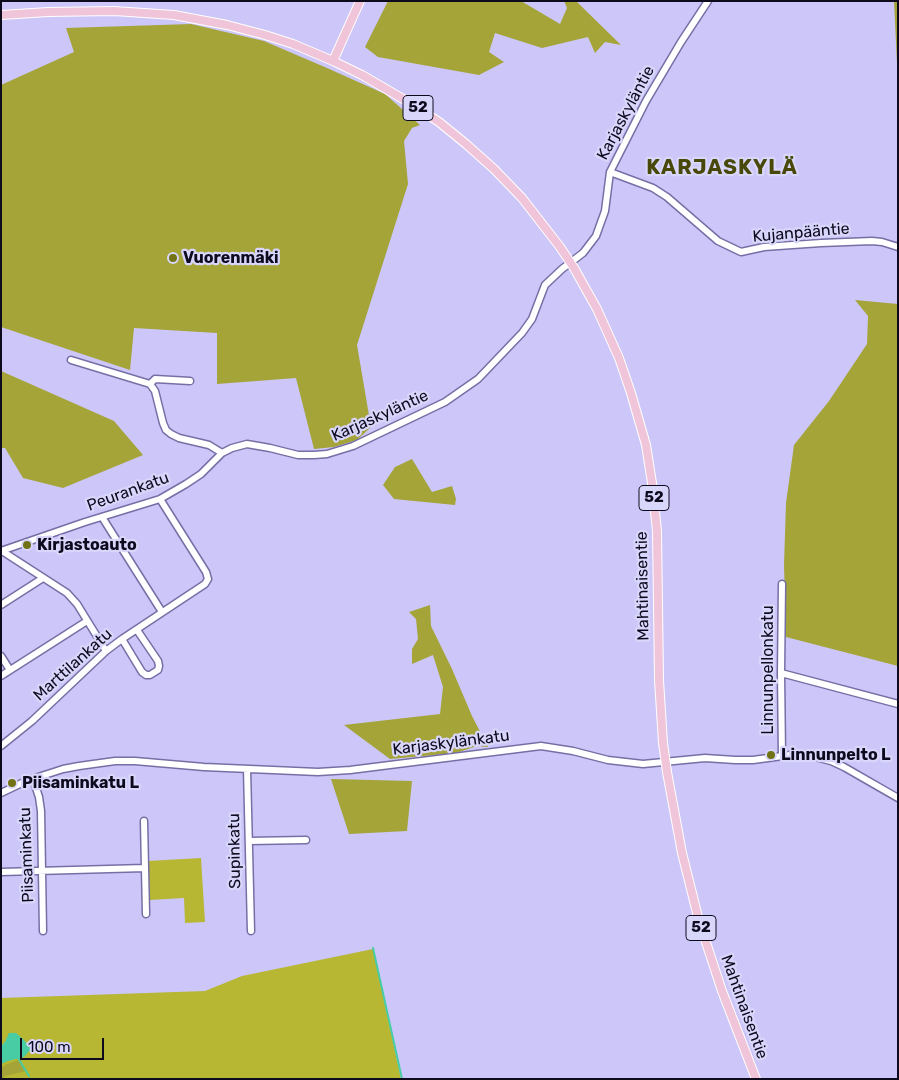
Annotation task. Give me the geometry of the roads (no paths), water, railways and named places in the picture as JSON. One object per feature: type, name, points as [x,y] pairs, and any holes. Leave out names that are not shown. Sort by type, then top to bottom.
[{"type":"main road","points":[[333,61],[360,1]]},
{"type":"main road","name":"52","points":[[1,15],[106,11],[174,15],[227,25],[265,35],[293,44],[333,61]]},
{"type":"main road","name":"Mahtinaisentie","points":[[333,61],[362,75],[439,122],[494,168],[522,198],[574,268],[597,309],[619,358],[632,393],[646,445],[652,483],[657,531],[659,680],[664,742],[667,772],[682,854],[699,921],[716,973],[756,1079]]},
{"type":"street","name":"Karjaskyläntie","points":[[314,455],[327,454],[353,446],[445,402],[478,379],[522,333],[532,319],[545,285],[562,268],[583,254],[596,236],[605,211],[610,172],[646,101],[708,1]]},
{"type":"street","name":"Kujanpääntie","points":[[610,172],[653,188],[718,241],[741,252],[821,243],[872,241],[898,247]]},
{"type":"street","points":[[71,360],[150,384],[155,391],[166,430],[179,438],[209,445],[222,453]]},
{"type":"street","points":[[150,384],[155,379],[190,381]]},
{"type":"street","name":"Peurankatu","points":[[2,551],[160,498],[201,474],[222,453],[232,448],[247,444],[298,454],[314,455]]},
{"type":"street","name":"Marttilankatu","points":[[1,746],[32,721],[106,651],[205,584],[208,579],[206,572],[160,498]]},
{"type":"street","points":[[102,517],[162,612]]},
{"type":"street","points":[[2,551],[67,593],[77,604],[106,651]]},
{"type":"street","points":[[1,605],[43,578]]},
{"type":"street","name":"Linnunpellonkatu","points":[[782,584],[782,756]]},
{"type":"street","points":[[1,676],[88,621]]},
{"type":"street","points":[[122,639],[142,672],[146,675],[158,670],[158,661],[137,630]]},
{"type":"street","points":[[1,656],[10,670]]},
{"type":"street","points":[[781,673],[898,704]]},
{"type":"street","name":"Karjaskylänkatu","points":[[1,793],[19,784],[57,771],[79,766],[126,761],[204,767],[318,772],[350,770],[541,746],[573,751],[608,760],[643,764],[705,758],[753,760],[803,754],[830,760],[898,798]]},
{"type":"street","name":"Supinkatu","points":[[247,769],[252,931]]},
{"type":"street","name":"Piisaminkatu","points":[[33,779],[42,812],[43,931]]},
{"type":"street","points":[[144,821],[146,914]]},
{"type":"street","points":[[249,841],[306,840]]},
{"type":"street","points":[[1,872],[145,868]]},
{"type":"waterway","points":[[373,948],[402,1079]]},
{"type":"waterway","points":[[18,1058],[29,1076]]},
{"type":"place","name":"Vuorenmäki","points":[[173,258]]},
{"type":"place","name":"Kirjastoauto","points":[[27,545]]},
{"type":"place","name":"Linnunpelto L","points":[[771,755]]},
{"type":"place","name":"Piisaminkatu L","points":[[12,783]]},
{"type":"district","name":"KARJASKYLÄ","points":[[722,168]]}]
